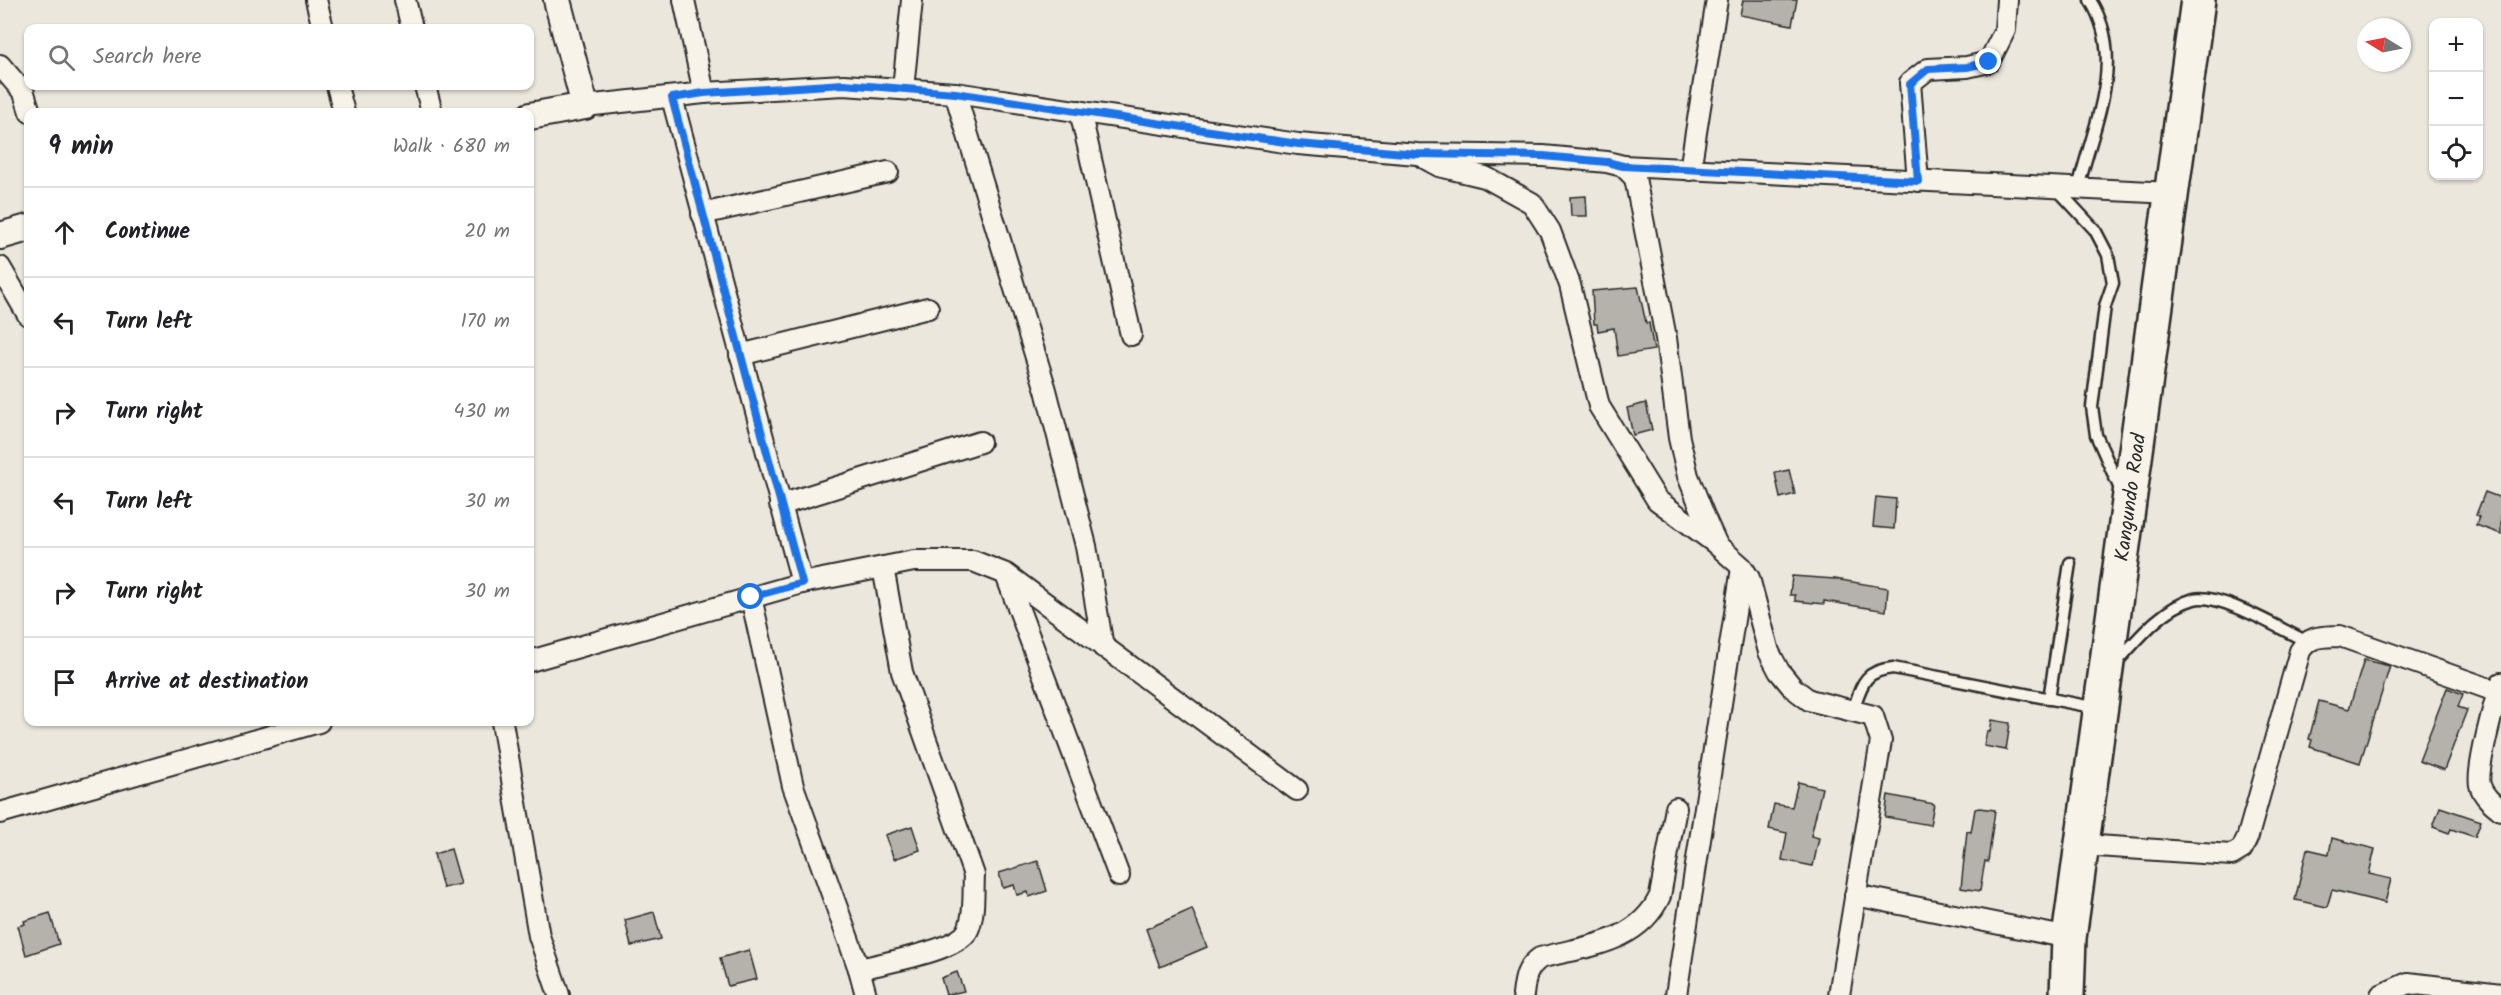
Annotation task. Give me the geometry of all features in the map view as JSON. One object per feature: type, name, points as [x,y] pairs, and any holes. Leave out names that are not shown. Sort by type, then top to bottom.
[{"type":"highway","name":"Kangundo Road","points":[[2067,995],[2068,938],[2198,0]]},
{"type":"street","points":[[316,0],[322,24]]},
{"type":"street","points":[[405,0],[411,24]]},
{"type":"street","points":[[557,0],[585,106]]},
{"type":"street","points":[[684,0],[704,93]]},
{"type":"street","points":[[903,89],[912,0]]},
{"type":"street","points":[[1690,170],[1718,0]]},
{"type":"street","points":[[1918,181],[1910,84],[1928,69],[1967,67],[1989,62],[2005,30],[2007,0]]},
{"type":"street","points":[[0,65],[24,93],[29,108]]},
{"type":"street","points":[[534,115],[585,106],[704,93],[844,84],[955,93],[1298,144],[1417,154],[1543,156],[1607,162],[1623,166],[1690,170],[2171,193]]},
{"type":"street","points":[[338,90],[343,108]]},
{"type":"street","points":[[426,90],[431,108]]},
{"type":"street","points":[[955,93],[1046,390],[1086,546],[1103,647]]},
{"type":"street","points":[[672,98],[802,583]]},
{"type":"street","points":[[1080,111],[1131,335]]},
{"type":"street","points":[[1417,154],[1439,166],[1485,177],[1532,203],[1550,231],[1570,285],[1599,406],[1657,500],[1717,545],[1742,567],[1749,578],[1769,652],[1779,671],[1793,688],[1809,700],[1873,716],[1881,741],[1839,995]]},
{"type":"street","points":[[1623,166],[1635,178],[1666,338],[1679,438],[1688,476],[1717,545]]},
{"type":"street","points":[[702,214],[888,172]]},
{"type":"street","points":[[0,236],[24,229]]},
{"type":"street","points":[[0,267],[24,308]]},
{"type":"street","points":[[740,355],[928,308]]},
{"type":"street","points":[[780,505],[980,442]]},
{"type":"street","points":[[534,660],[802,583],[914,561],[973,561],[1006,574],[1297,790]]},
{"type":"street","points":[[859,969],[949,946],[967,932],[973,908],[974,875],[902,672],[883,567]]},
{"type":"street","points":[[1676,995],[1742,567]]},
{"type":"street","points":[[1006,574],[1119,876]]},
{"type":"street","points":[[751,597],[793,786],[859,969],[866,995]]},
{"type":"street","points":[[2082,845],[2232,855],[2242,849],[2248,836],[2300,651],[2306,641],[2316,637],[2340,636],[2500,689],[2481,766],[2480,784],[2488,799],[2501,810]]},
{"type":"street","points":[[0,813],[305,726]]},
{"type":"street","points":[[503,726],[539,936],[560,995]]},
{"type":"street","points":[[1523,995],[1526,974],[1531,965],[1540,958],[1608,943],[1639,925],[1654,909],[1660,896],[1676,808]]},
{"type":"street","points":[[1855,895],[2068,938]]},
{"type":"street","points":[[1654,909],[1690,904]]},
{"type":"street","points":[[2381,995],[2408,983],[2501,994]]},
{"type":"lane","points":[[2078,189],[2084,157],[2104,100],[2106,58],[2102,19],[2090,0]]},
{"type":"lane","points":[[2056,187],[2095,230],[2108,255],[2113,283],[2105,306],[2092,407],[2096,435],[2128,509]]},
{"type":"lane","points":[[2049,699],[2070,563]]},
{"type":"lane","points":[[2105,674],[2159,620],[2174,608],[2196,598],[2220,602],[2306,641]]},
{"type":"lane","points":[[1853,710],[1863,681],[1876,670],[1893,669],[2100,709]]},
{"type":"building","points":[[1743,0],[1797,0],[1792,25],[1740,15]]},
{"type":"building","points":[[1586,196],[1587,216],[1571,216],[1570,197]]},
{"type":"building","points":[[1638,287],[1646,323],[1649,323],[1654,350],[1618,356],[1614,328],[1598,331],[1597,324],[1594,324],[1592,291]]},
{"type":"building","points":[[1646,403],[1652,430],[1633,435],[1627,408]]},
{"type":"building","points":[[1789,470],[1795,494],[1780,498],[1775,473]]},
{"type":"building","points":[[2485,492],[2501,498],[2501,534],[2476,525],[2479,517],[2476,515]]},
{"type":"building","points":[[1876,497],[1896,499],[1894,529],[1873,527]]},
{"type":"building","points":[[1792,576],[1835,579],[1888,588],[1886,611],[1824,601],[1824,604],[1795,601],[1795,595],[1790,595]]},
{"type":"building","points":[[2364,660],[2390,666],[2360,763],[2310,747],[2312,740],[2309,739],[2319,701],[2349,709]]},
{"type":"building","points":[[2447,688],[2463,694],[2458,707],[2467,710],[2444,770],[2419,761]]},
{"type":"building","points":[[1992,720],[2010,723],[2006,750],[1984,746]]},
{"type":"building","points":[[1798,782],[1822,788],[1811,836],[1819,838],[1813,866],[1782,860],[1787,833],[1769,829],[1774,804],[1792,807]]},
{"type":"building","points":[[1888,795],[1934,804],[1930,825],[1885,817]]},
{"type":"building","points":[[2440,807],[2481,821],[2475,837],[2451,829],[2449,833],[2433,827]]},
{"type":"building","points":[[1975,809],[1995,810],[1988,862],[1985,861],[1980,891],[1961,888],[1967,831],[1971,832]]},
{"type":"building","points":[[912,826],[920,850],[894,859],[885,835]]},
{"type":"building","points":[[2332,838],[2375,849],[2369,874],[2391,879],[2385,903],[2332,890],[2327,907],[2295,900],[2307,849],[2329,854]]},
{"type":"building","points":[[451,849],[461,884],[443,888],[434,854]]},
{"type":"building","points":[[1038,861],[1047,891],[1029,897],[1028,892],[1017,895],[1014,885],[1003,888],[999,873]]},
{"type":"building","points":[[1192,909],[1207,947],[1160,967],[1146,929]]},
{"type":"building","points":[[654,912],[661,939],[631,946],[625,920]]},
{"type":"building","points":[[50,913],[59,944],[26,955],[18,926],[25,924],[24,921]]},
{"type":"building","points":[[749,950],[757,979],[728,986],[720,958]]},
{"type":"building","points":[[957,972],[964,991],[946,995],[941,978]]},
{"type":"route","points":[[751,597],[802,583],[736,344],[672,98],[704,93],[844,84],[955,93],[1203,128],[1298,144],[1417,154],[1543,156],[1607,162],[1623,166],[1918,181],[1910,84],[1928,69],[1967,67],[1989,62]]}]
